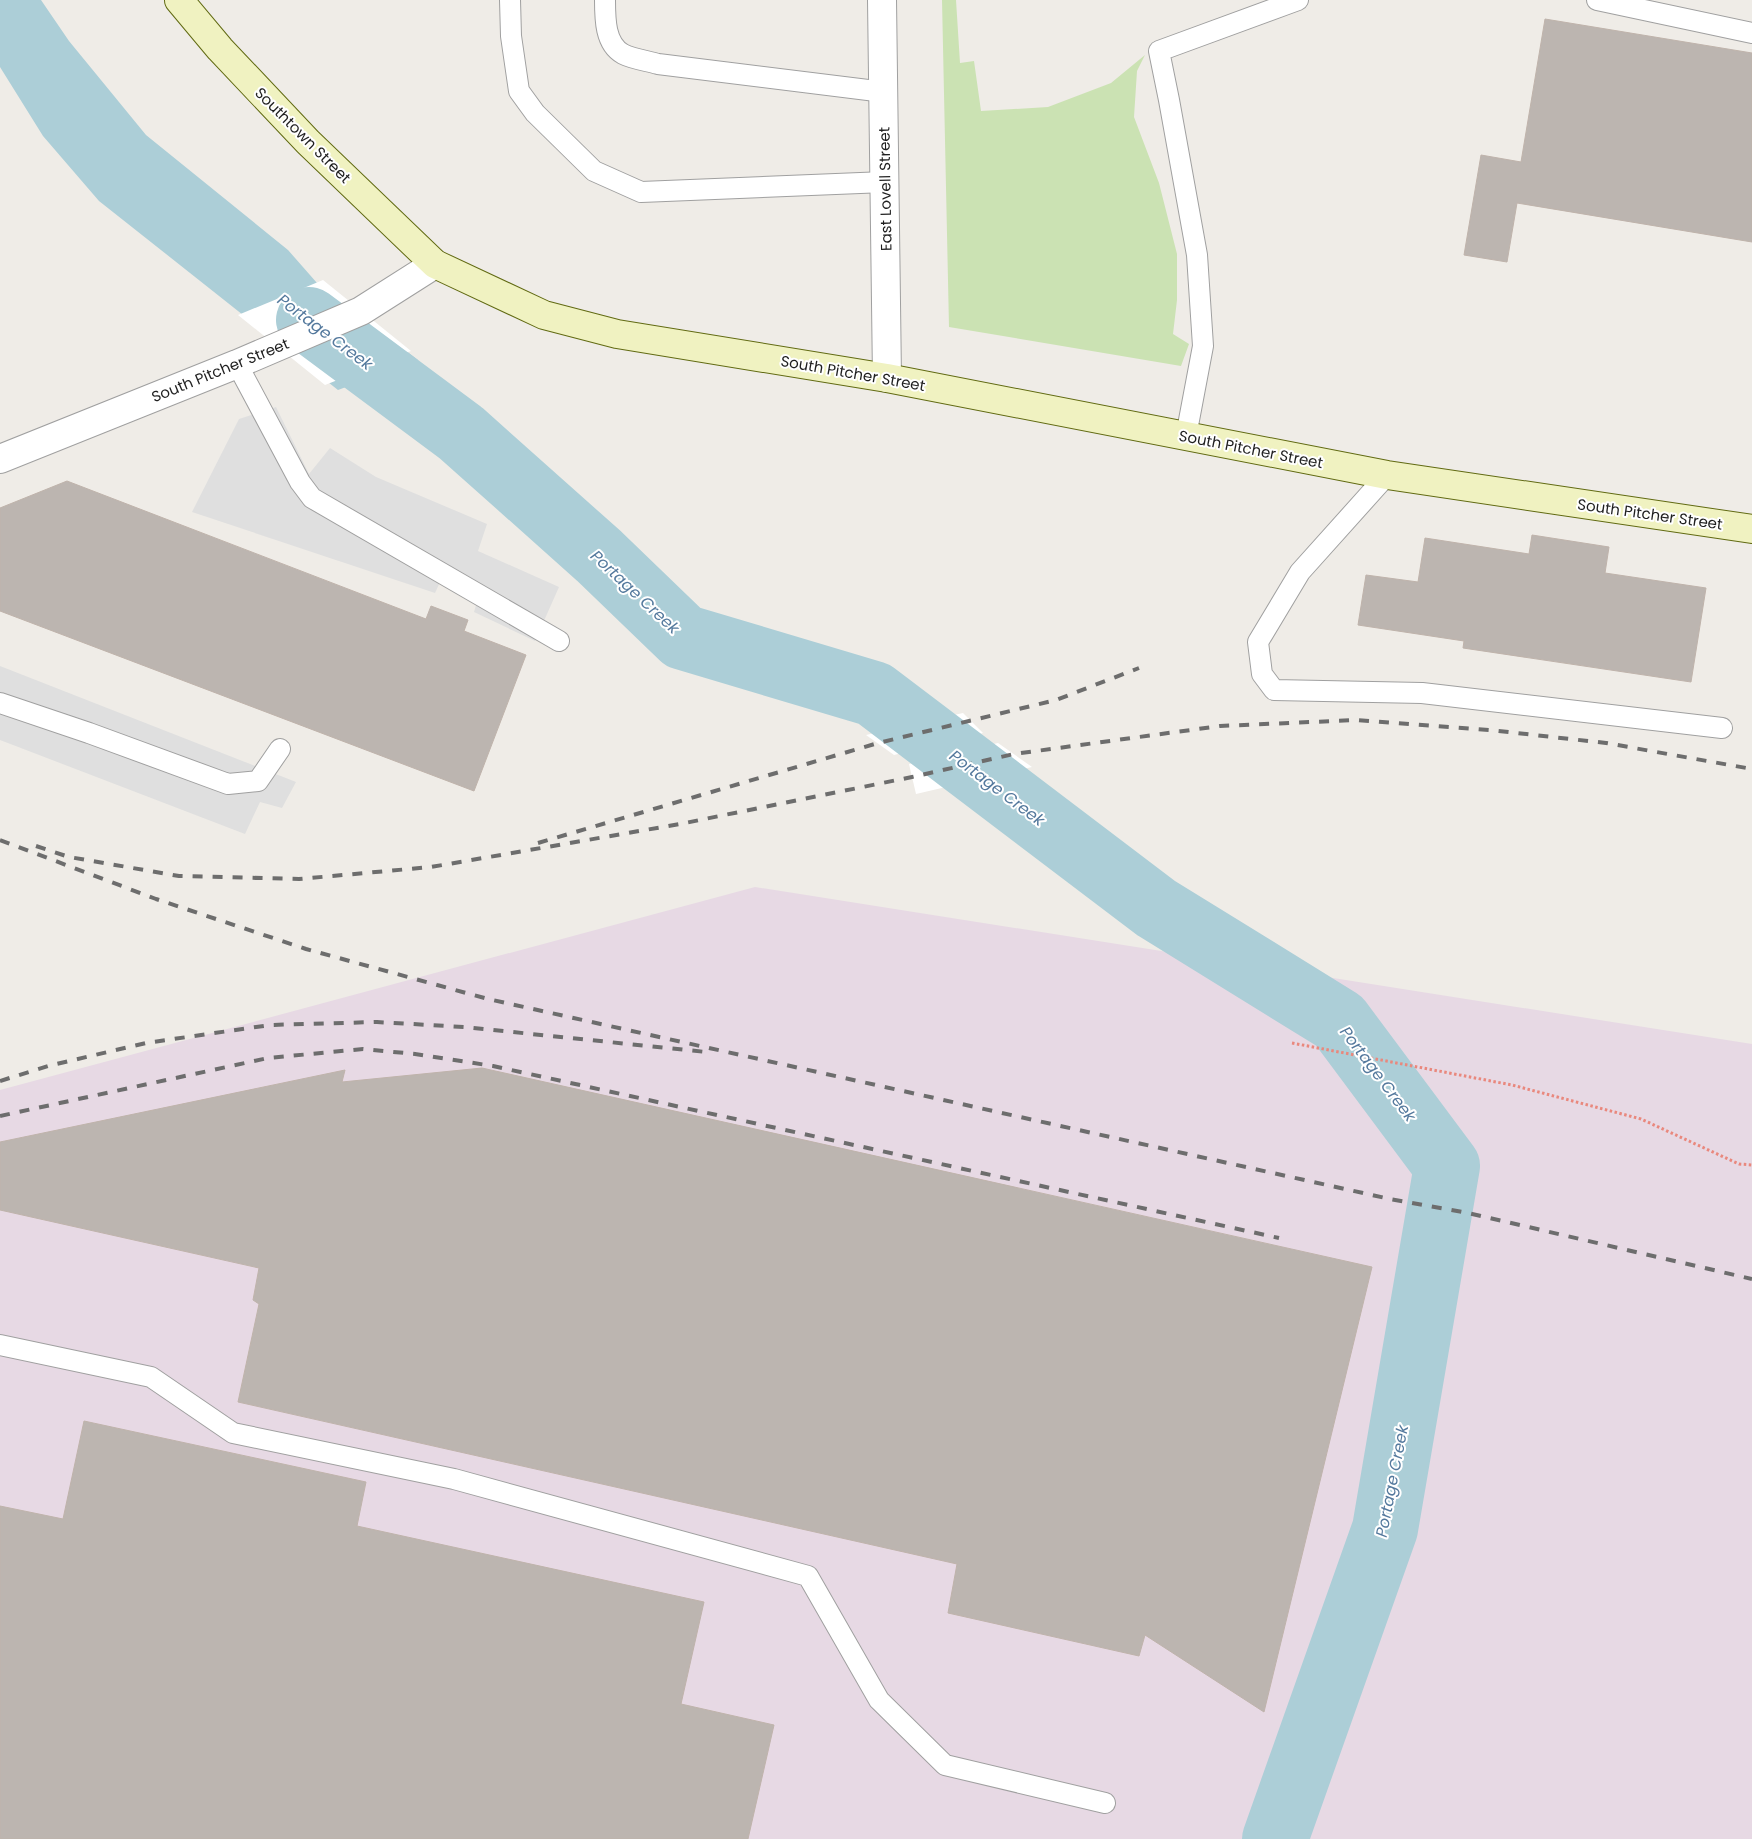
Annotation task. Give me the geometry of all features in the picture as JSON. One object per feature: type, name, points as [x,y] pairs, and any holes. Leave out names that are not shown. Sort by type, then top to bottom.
[{"type":"main road","name":"Southtown Street","points":[[179,0],[220,49],[308,142],[435,264]]},
{"type":"main road","name":"South Pitcher Street","points":[[435,264],[544,315],[617,334],[887,378],[1387,475],[1752,529]]},
{"type":"street","name":"East Lovell Street","points":[[882,0],[887,378]]},
{"type":"street","name":"South Pitcher Street","points":[[0,459],[237,364],[362,311],[435,264]]},
{"type":"lane","points":[[510,0],[511,36],[520,91],[535,113],[594,170],[641,192],[885,182]]},
{"type":"lane","points":[[605,0],[605,13],[610,42],[624,54],[658,64],[884,92]]},
{"type":"lane","points":[[1186,436],[1203,346],[1197,255],[1159,51],[1298,0]]},
{"type":"lane","points":[[1597,0],[1752,33]]},
{"type":"lane","points":[[237,364],[300,482],[312,498],[559,642]]},
{"type":"lane","points":[[1387,475],[1300,572],[1258,642],[1262,674],[1274,690],[1422,693],[1722,728]]},
{"type":"lane","points":[[0,702],[228,784],[258,781],[280,749]]},
{"type":"lane","points":[[0,1345],[151,1377],[233,1433],[454,1479],[808,1576],[879,1700],[944,1765],[1105,1803]]},
{"type":"path","points":[[1292,1043],[1512,1085],[1641,1119],[1740,1164],[1752,1164]]},
{"type":"shaded area","points":[[276,407],[309,474],[330,448],[376,477],[487,524],[478,551],[559,587],[535,641],[474,612],[479,595],[441,580],[435,593],[192,512],[239,419]]},
{"type":"shaded area","points":[[0,666],[296,782],[282,808],[260,802],[245,834],[0,740]]},
{"type":"shaded area","points":[[755,887],[1752,1044],[1752,1839],[0,1839],[0,1090]]},
{"type":"green space","points":[[942,0],[956,0],[960,63],[974,61],[981,111],[1048,107],[1111,83],[1145,55],[1137,71],[1134,117],[1159,183],[1177,254],[1177,300],[1173,334],[1189,344],[1181,366],[949,327]]},
{"type":"water","points":[[0,0],[41,0],[69,41],[146,135],[288,250],[317,283],[418,360],[338,390],[99,201],[43,136],[0,67]]},
{"type":"pier","points":[[323,280],[411,351],[325,385],[238,315]]},
{"type":"pier","points":[[963,713],[983,733],[894,755],[866,735]]},
{"type":"pier","points":[[998,743],[1032,767],[916,794],[909,764]]},
{"type":"pier","points":[[1416,1189],[1470,1200],[1466,1223],[1411,1212]]},
{"type":"building","points":[[1545,19],[1752,53],[1752,242],[1517,203],[1507,262],[1464,255],[1481,155],[1521,162]]},
{"type":"building","points":[[67,481],[426,619],[431,606],[468,620],[464,631],[526,655],[474,791],[0,611],[0,508]]},
{"type":"building","points":[[1532,535],[1609,547],[1605,573],[1706,588],[1691,682],[1463,648],[1464,641],[1358,625],[1366,575],[1418,582],[1425,538],[1529,554]]},
{"type":"building","points":[[482,1068],[1372,1267],[1264,1712],[1145,1635],[1139,1656],[948,1613],[957,1564],[238,1402],[259,1304],[253,1300],[259,1268],[0,1210],[0,1142],[345,1070],[342,1082]]},
{"type":"building","points":[[84,1421],[366,1482],[357,1526],[704,1602],[681,1704],[774,1725],[748,1839],[0,1839],[0,1506],[63,1519]]},
{"type":"waterway","name":"Portage Creek","points":[[309,320],[461,433],[599,556],[683,637],[874,694],[1156,908],[1339,1021],[1447,1166],[1385,1529],[1275,1839]]},
{"type":"railway","points":[[538,843],[878,743],[1056,700],[1139,668]]},
{"type":"railway","points":[[36,846],[69,857],[179,876],[299,879],[431,867],[680,824],[912,777],[1014,754],[1220,726],[1357,720],[1490,730],[1606,743],[1752,769]]},
{"type":"railway","points":[[0,840],[156,899],[306,949],[488,999],[1390,1199],[1468,1213],[1752,1279]]},
{"type":"railway","points":[[0,1081],[48,1066],[146,1043],[270,1025],[377,1022],[464,1027],[706,1052]]},
{"type":"railway","points":[[0,1116],[268,1058],[363,1049],[415,1054],[493,1066],[1279,1238]]}]
